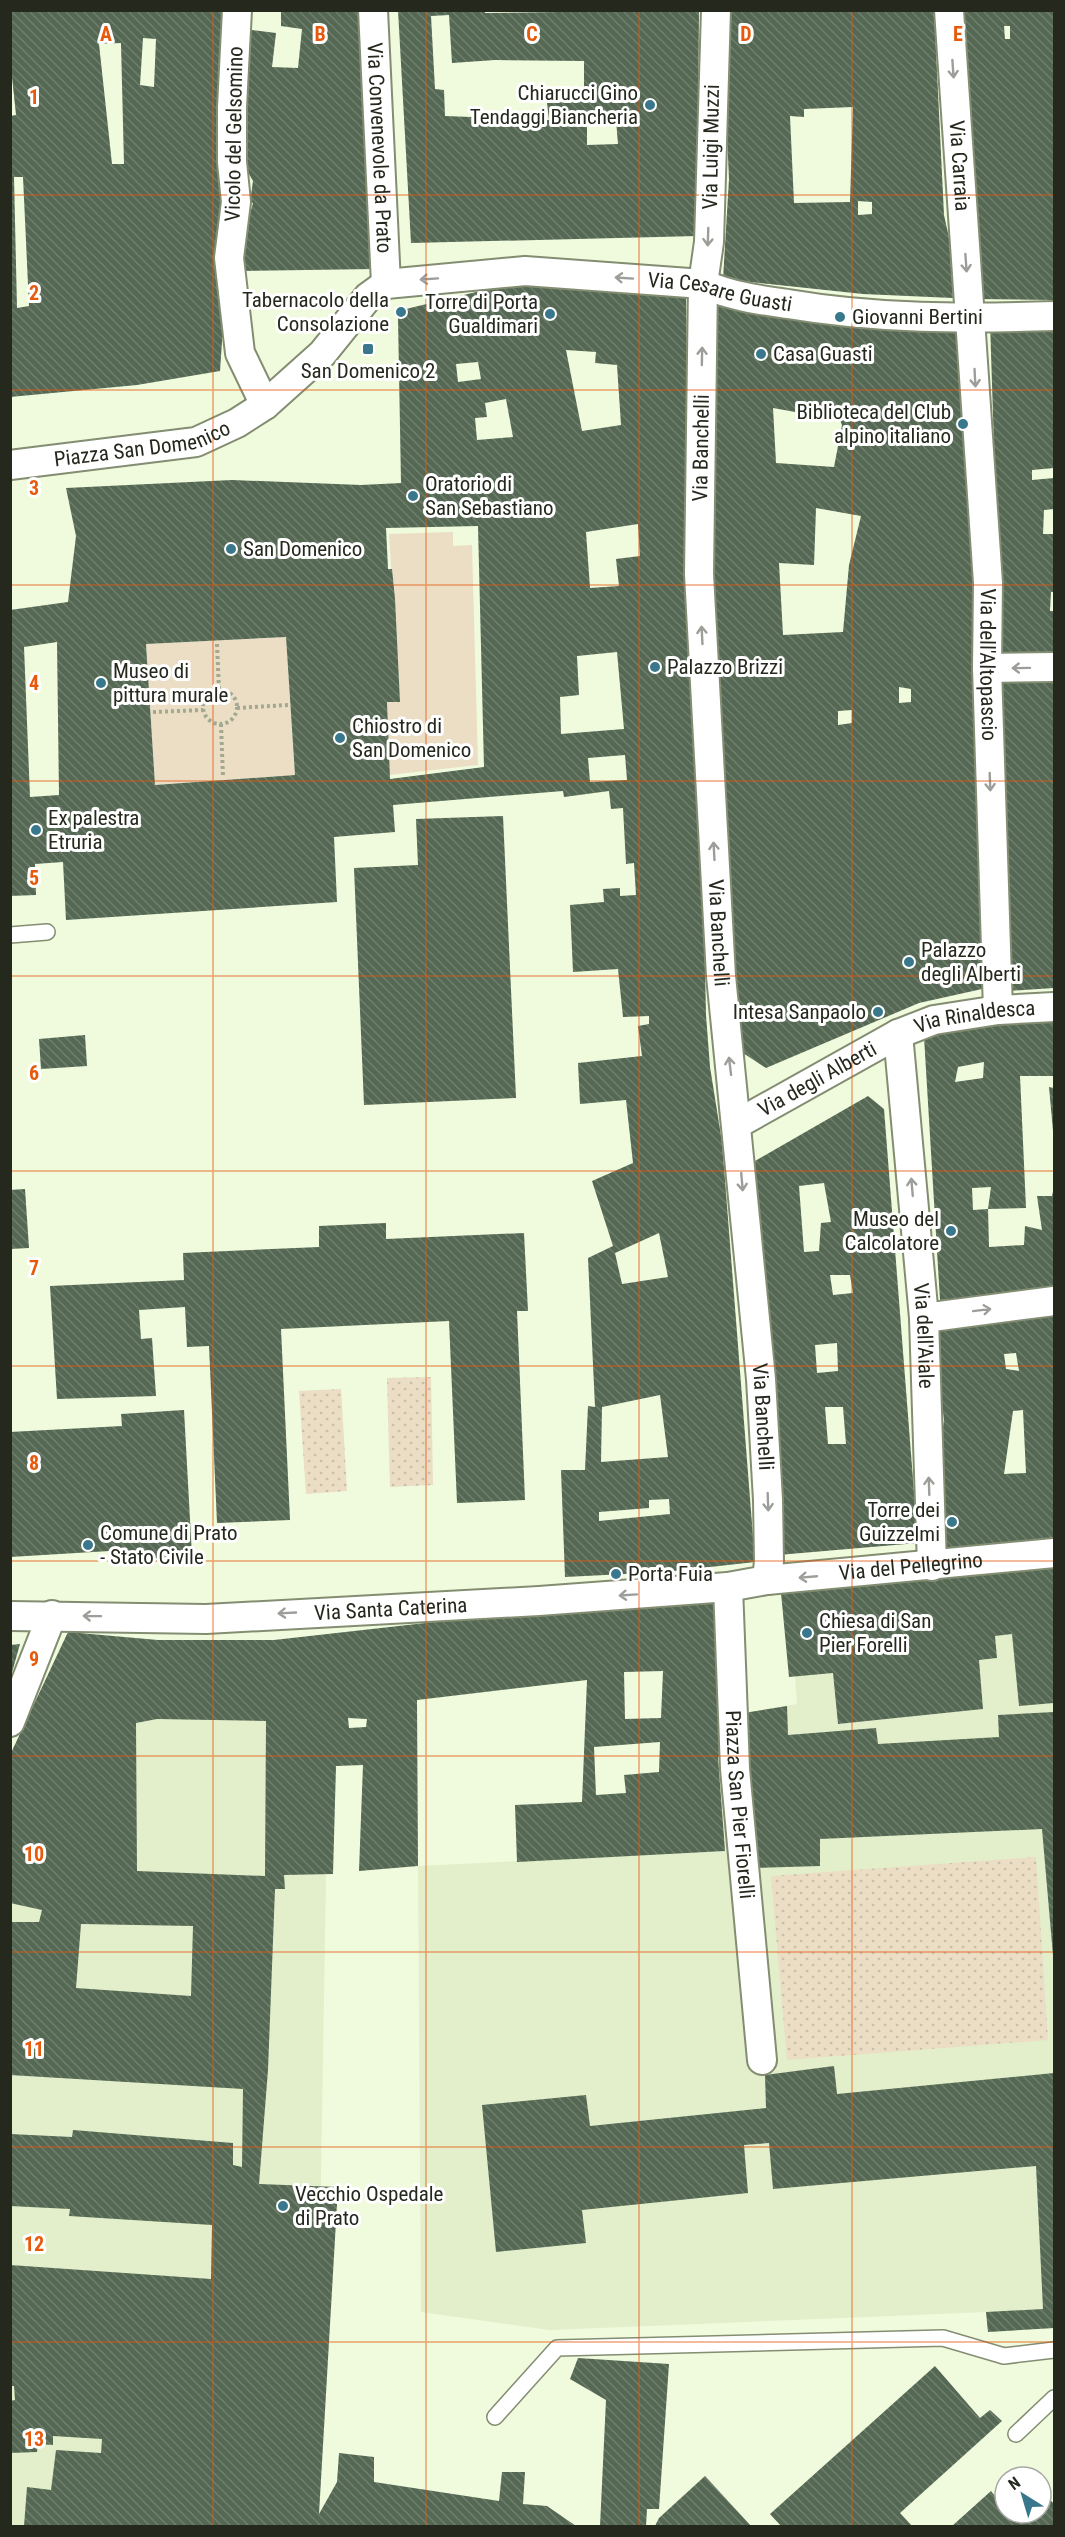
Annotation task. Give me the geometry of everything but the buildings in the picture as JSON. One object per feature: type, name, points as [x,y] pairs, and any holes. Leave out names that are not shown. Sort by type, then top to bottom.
[{"type":"street","name":"Vicolo del Gelsomino","points":[[237,10],[232,107],[232,162],[236,202],[229,258],[240,353],[265,405]]},
{"type":"street","name":"Via Convenevole da Prato","points":[[373,10],[386,284]]},
{"type":"street","name":"Via Luigi Muzzi","points":[[703,284],[709,242],[716,10]]},
{"type":"street","name":"Via Carraia","points":[[949,10],[968,298],[972,320]]},
{"type":"street","name":"Via Cesare Guasti","points":[[386,284],[525,271],[703,284],[728,295],[833,312],[972,320],[1054,316]]},
{"type":"street","name":"Piazza San Domenico","points":[[10,465],[196,442],[237,423],[265,405],[322,354],[368,297],[386,284]]},
{"type":"street","name":"Via Banchelli","points":[[703,284],[699,574],[717,924],[727,1047],[737,1124],[761,1379],[770,1561],[767,1580]]},
{"type":"street","name":"Via dell'Altopascio","points":[[972,320],[988,583],[987,668],[998,1010]]},
{"type":"street","points":[[987,668],[1054,667]]},
{"type":"street","name":"Via Rinaldesca","points":[[898,1034],[934,1020],[998,1010],[1054,1007]]},
{"type":"street","name":"Via degli Alberti","points":[[737,1124],[898,1034]]},
{"type":"street","name":"Via dell'Aiale","points":[[898,1034],[924,1318],[932,1566]]},
{"type":"street","points":[[924,1318],[1054,1301]]},
{"type":"street","name":"Via del Pellegrino","points":[[767,1580],[1054,1553]]},
{"type":"street","points":[[728,1587],[767,1580]]},
{"type":"street","name":"Via Santa Caterina","points":[[10,1617],[51,1615],[206,1619],[539,1601],[728,1587]]},
{"type":"street","name":"Piazza San Pier Fiorelli","points":[[728,1587],[735,1769],[762,2060]]},
{"type":"street","points":[[10,1722],[51,1615]]},
{"type":"lane","points":[[10,935],[47,932]]},
{"type":"lane","points":[[495,2417],[557,2348],[943,2338],[1004,2356],[1054,2350]]},
{"type":"lane","points":[[1016,2434],[1054,2398]]},
{"type":"path","points":[[217,644],[219,690]]},
{"type":"path","points":[[219,690],[230,693],[235,699],[237,708],[230,720],[221,724],[209,721],[203,710],[206,697],[219,690]]},
{"type":"path","points":[[237,708],[288,705]]},
{"type":"path","points":[[153,712],[203,710]]},
{"type":"path","points":[[221,724],[224,777]]},
{"type":"shaded area","points":[[453,532],[453,546],[472,545],[478,765],[389,775],[387,702],[400,702],[389,534]]},
{"type":"shaded area","points":[[286,637],[295,775],[155,785],[146,644]]},
{"type":"shaded area","points":[[431,1377],[433,1485],[390,1487],[387,1378]]},
{"type":"shaded area","points":[[341,1389],[347,1491],[306,1494],[299,1391]]},
{"type":"shaded area","points":[[1012,1634],[1019,1706],[1054,1703],[1054,2328],[988,2332],[986,2312],[550,2330],[421,2312],[418,1866],[724,1851],[718,1757],[744,1713],[797,1704],[795,1676],[833,1673],[838,1724],[983,1709],[979,1660],[997,1658],[995,1636]]},
{"type":"shaded area","points":[[330,1642],[315,2526],[11,2526],[10,1801],[72,1644]]},
{"type":"shaded area","points":[[1036,1857],[1048,2040],[787,2060],[771,1876]]},
{"type":"place","name":"Chiarucci Gino Tendaggi Biancheria","points":[[650,105]]},
{"type":"place","name":"Tabernacolo della Consolazione","points":[[401,312]]},
{"type":"place","name":"Torre di Porta Gualdimari","points":[[550,314]]},
{"type":"place","name":"Giovanni Bertini","points":[[840,317]]},
{"type":"place","name":"San Domenico 2","points":[[368,349]]},
{"type":"place","name":"Casa Guasti","points":[[761,354]]},
{"type":"place","name":"Biblioteca del Club alpino italiano","points":[[963,424]]},
{"type":"place","name":"Oratorio di San Sebastiano","points":[[413,496]]},
{"type":"place","name":"San Domenico","points":[[231,549]]},
{"type":"place","name":"Palazzo Brizzi","points":[[655,667]]},
{"type":"place","name":"Museo di pittura murale","points":[[101,683]]},
{"type":"place","name":"Chiostro di San Domenico","points":[[340,738]]},
{"type":"place","name":"Ex palestra Etruria","points":[[36,830]]},
{"type":"place","name":"Palazzo degli Alberti","points":[[909,962]]},
{"type":"place","name":"Intesa Sanpaolo","points":[[878,1012]]},
{"type":"place","name":"Museo del Calcolatore","points":[[951,1231]]},
{"type":"place","name":"Torre dei Guizzelmi","points":[[952,1522]]},
{"type":"place","name":"Comune di Prato - Stato Civile","points":[[88,1545]]},
{"type":"place","name":"Porta Fuia","points":[[616,1574]]},
{"type":"place","name":"Chiesa di San Pier Forelli","points":[[807,1633]]},
{"type":"place","name":"Vecchio Ospedale di Prato","points":[[283,2206]]}]
